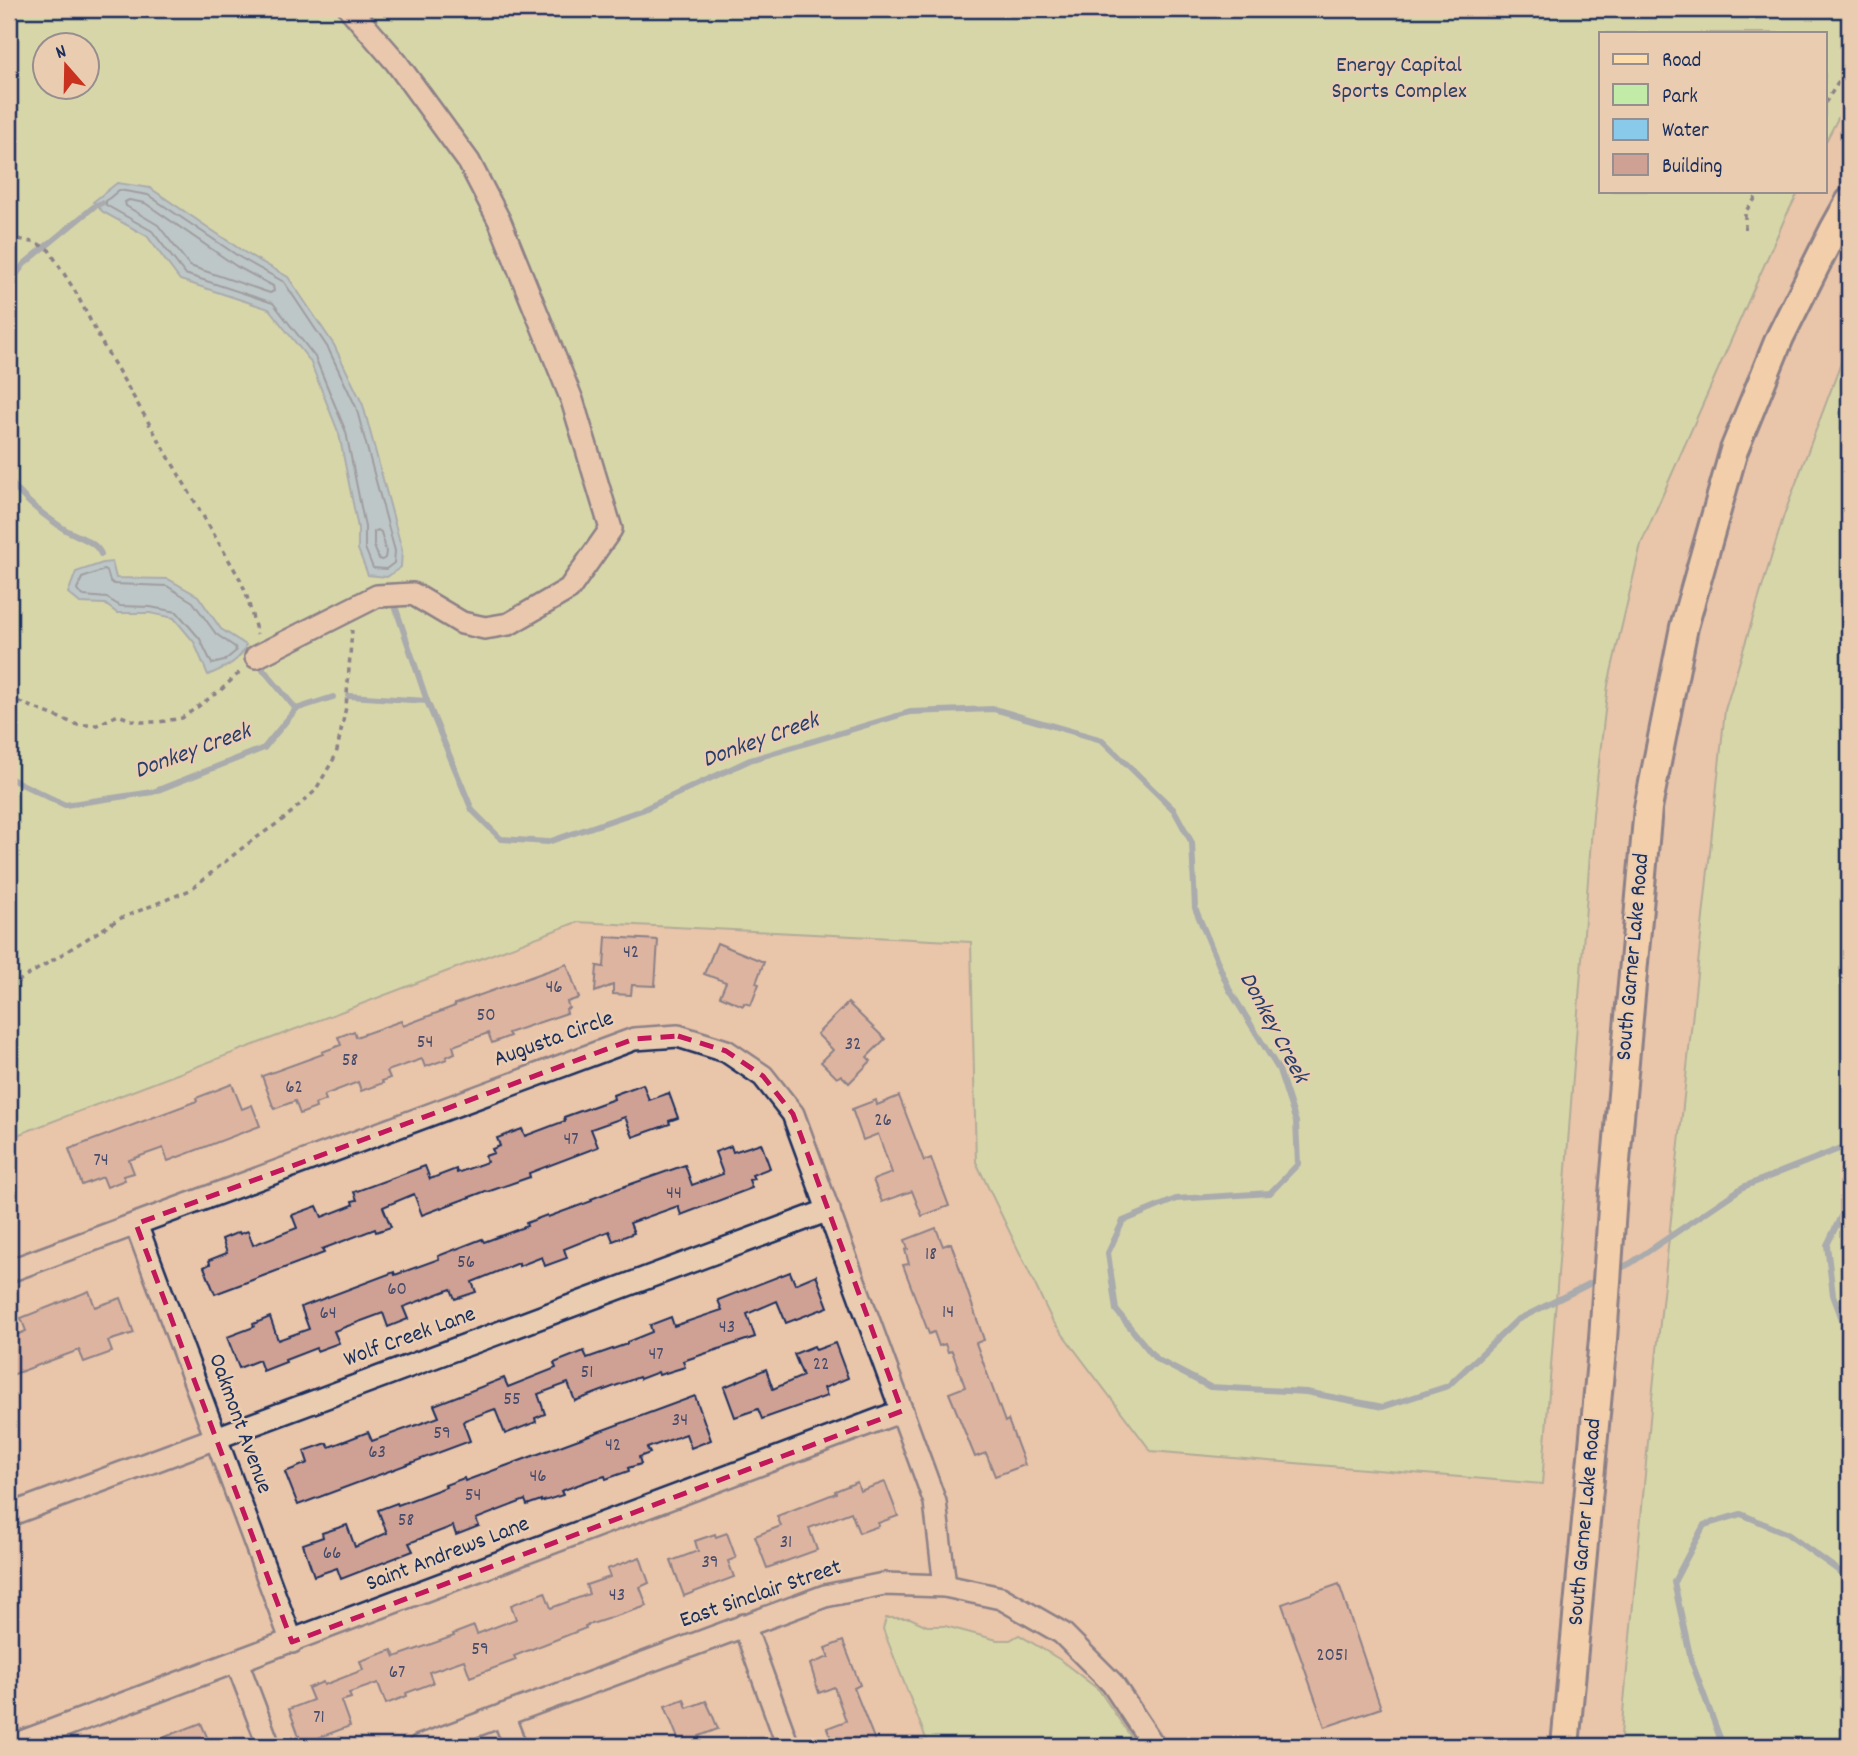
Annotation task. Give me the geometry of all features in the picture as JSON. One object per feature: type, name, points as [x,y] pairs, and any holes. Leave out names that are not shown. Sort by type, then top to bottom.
[{"type":"main road","name":"South Garner Lake Road","points":[[1565,1746],[1648,808],[1684,627],[1734,450],[1780,337],[1849,202]]},
{"type":"street","points":[[256,657],[377,596],[413,594],[461,623],[485,628],[509,624],[569,589],[611,529],[572,400],[500,222],[469,162],[396,62],[350,9]]},
{"type":"street","name":"Augusta Circle","points":[[9,1271],[634,1039],[678,1036],[726,1051],[763,1076],[793,1114],[935,1502],[945,1586]]},
{"type":"street","name":"Wolf Creek Lane","points":[[9,1516],[830,1210]]},
{"type":"street","name":"Oakmont Avenue","points":[[136,1224],[292,1642]]},
{"type":"street","name":"Saint Andrews Lane","points":[[11,1746],[902,1411]]},
{"type":"street","name":"East Sinclair Street","points":[[419,1746],[825,1596],[884,1584],[945,1586],[1001,1598],[1062,1633],[1112,1682],[1154,1746]]},
{"type":"street","points":[[744,1625],[788,1746]]},
{"type":"street","points":[[237,1662],[269,1746]]},
{"type":"street","points":[[503,1715],[515,1746]]},
{"type":"path","points":[[1826,101],[1849,66]]},
{"type":"path","points":[[1745,229],[1745,212],[1760,192]]},
{"type":"path","points":[[9,237],[37,243],[49,250],[75,291],[102,343],[240,579],[258,637],[256,657],[221,690],[182,718],[137,722],[118,715],[97,725],[78,725],[9,698]]},
{"type":"path","points":[[9,987],[119,919],[190,890],[316,791],[336,755],[346,707],[354,608]]},
{"type":"highlighted area","points":[[678,1036],[726,1051],[763,1076],[793,1114],[902,1411],[292,1642],[136,1224],[634,1039]]},
{"type":"green space","name":"Energy Capital Sports Complex","points":[[9,9],[1849,9],[1849,97],[1826,141],[1826,32],[1599,32],[1599,192],[1798,192],[1641,544],[1608,685],[1593,814],[1542,1484],[1151,1451],[1052,1320],[976,1162],[971,942],[577,922],[9,1138]]},
{"type":"green space","points":[[1849,345],[1849,1746],[1620,1746],[1652,1398],[1725,710],[1784,515]]},
{"type":"green space","points":[[886,1618],[910,1618],[927,1626],[945,1626],[997,1640],[1010,1640],[1019,1635],[1059,1659],[1099,1690],[1137,1746],[929,1746],[883,1629]]},
{"type":"water","points":[[117,183],[150,188],[244,252],[288,277],[334,345],[363,405],[402,550],[401,567],[387,577],[368,575],[358,549],[358,528],[339,434],[310,361],[269,309],[180,280],[147,236],[103,212],[93,202]]},
{"type":"water","points":[[112,562],[116,578],[168,579],[198,596],[221,629],[246,645],[240,656],[231,664],[208,675],[194,642],[174,618],[150,613],[117,613],[105,604],[80,603],[68,593],[76,572]]},
{"type":"building","points":[[606,937],[658,940],[655,986],[632,985],[631,995],[613,994],[613,985],[595,992],[597,966],[604,967]]},
{"type":"building","points":[[717,943],[764,962],[751,1005],[744,1003],[743,1006],[720,996],[726,982],[704,974]]},
{"type":"building","points":[[567,964],[579,998],[567,1002],[567,1013],[508,1033],[510,1036],[492,1043],[488,1033],[453,1046],[455,1053],[446,1057],[447,1059],[425,1067],[422,1059],[387,1071],[390,1078],[382,1081],[383,1083],[361,1091],[358,1082],[324,1095],[326,1100],[315,1104],[316,1108],[300,1114],[295,1101],[274,1109],[262,1076],[341,1045],[338,1037],[354,1031],[356,1037],[401,1021],[403,1026],[455,1004]]},
{"type":"building","points":[[848,1003],[885,1039],[867,1057],[871,1061],[849,1083],[841,1075],[837,1078],[821,1062],[833,1050],[817,1034]]},
{"type":"building","points":[[232,1084],[242,1109],[252,1105],[260,1126],[168,1161],[163,1148],[129,1160],[134,1173],[123,1176],[125,1180],[107,1187],[103,1177],[82,1185],[69,1149],[197,1101],[196,1098]]},
{"type":"building","points":[[643,1084],[649,1100],[669,1093],[678,1118],[669,1121],[670,1124],[633,1137],[625,1117],[591,1129],[598,1147],[529,1173],[530,1177],[422,1215],[414,1194],[383,1207],[391,1227],[376,1232],[375,1229],[322,1249],[324,1253],[215,1294],[204,1267],[210,1264],[209,1260],[227,1253],[222,1239],[248,1231],[253,1245],[297,1228],[292,1215],[317,1206],[322,1217],[353,1205],[352,1201],[357,1200],[354,1192],[425,1166],[430,1179],[456,1169],[457,1173],[487,1162],[485,1156],[494,1153],[492,1149],[500,1146],[497,1138],[522,1129],[525,1136],[565,1121],[564,1117],[614,1099],[613,1095]]},
{"type":"building","points":[[899,1096],[924,1161],[931,1158],[949,1206],[922,1216],[912,1191],[882,1202],[873,1180],[892,1173],[878,1134],[863,1140],[852,1109],[876,1100],[877,1105]]},
{"type":"building","points":[[761,1143],[770,1168],[752,1175],[754,1179],[749,1180],[752,1188],[681,1215],[678,1206],[630,1223],[634,1233],[613,1241],[609,1231],[564,1249],[567,1258],[545,1266],[542,1257],[519,1266],[519,1263],[472,1282],[476,1292],[455,1299],[451,1289],[403,1307],[408,1319],[388,1327],[383,1313],[334,1331],[339,1343],[317,1351],[316,1348],[263,1371],[259,1360],[239,1368],[227,1337],[254,1327],[253,1324],[270,1317],[278,1340],[309,1329],[301,1307],[394,1272],[395,1275],[439,1259],[438,1256],[482,1239],[484,1242],[527,1226],[526,1223],[685,1165],[692,1185],[723,1174],[715,1152],[731,1146],[733,1152]]},
{"type":"building","points":[[936,1228],[943,1246],[951,1243],[984,1340],[976,1343],[1005,1422],[1008,1420],[1025,1465],[995,1476],[986,1453],[975,1457],[949,1393],[965,1387],[952,1351],[948,1352],[945,1344],[939,1346],[934,1332],[929,1334],[903,1265],[909,1264],[905,1240]]},
{"type":"building","points":[[790,1272],[795,1284],[816,1275],[828,1307],[786,1323],[777,1301],[747,1314],[755,1337],[683,1361],[685,1367],[659,1375],[658,1372],[640,1379],[639,1377],[575,1401],[568,1383],[538,1394],[545,1414],[535,1418],[536,1422],[505,1434],[495,1409],[463,1422],[470,1441],[298,1505],[285,1472],[308,1463],[304,1451],[327,1443],[329,1447],[368,1432],[372,1441],[439,1417],[434,1405],[504,1378],[508,1387],[556,1368],[554,1363],[584,1351],[587,1358],[627,1344],[652,1332],[650,1325],[671,1317],[674,1326],[722,1310],[718,1300]]},
{"type":"building","points":[[89,1291],[95,1307],[121,1298],[134,1333],[108,1341],[112,1352],[84,1362],[79,1350],[9,1376],[9,1338],[26,1331],[21,1318]]},
{"type":"building","points":[[835,1343],[848,1378],[824,1388],[827,1396],[762,1419],[758,1409],[735,1417],[724,1387],[766,1369],[773,1389],[803,1376],[794,1354],[814,1346],[816,1350]]},
{"type":"building","points":[[695,1396],[711,1440],[691,1448],[686,1434],[647,1448],[650,1453],[639,1457],[641,1464],[628,1468],[629,1471],[606,1479],[605,1476],[591,1480],[561,1491],[563,1495],[541,1502],[527,1505],[525,1500],[476,1519],[479,1526],[456,1535],[453,1526],[409,1543],[413,1551],[341,1579],[337,1568],[314,1576],[303,1544],[323,1537],[322,1533],[347,1525],[355,1547],[387,1533],[378,1510],[397,1503],[398,1505],[464,1478],[465,1481]]},
{"type":"building","points":[[857,1482],[860,1491],[885,1482],[898,1516],[859,1533],[851,1512],[809,1528],[817,1550],[767,1568],[755,1536],[781,1526],[777,1516]]},
{"type":"building","points":[[727,1533],[736,1558],[728,1561],[734,1577],[684,1596],[671,1561],[698,1551],[695,1541]]},
{"type":"building","points":[[640,1557],[649,1583],[640,1587],[647,1606],[585,1626],[586,1628],[514,1656],[516,1660],[470,1677],[464,1660],[429,1672],[433,1683],[386,1704],[378,1683],[349,1693],[351,1698],[341,1701],[350,1726],[302,1744],[289,1709],[313,1700],[308,1688],[323,1682],[324,1685],[363,1670],[360,1661],[392,1650],[395,1657],[474,1626],[477,1634],[516,1619],[511,1605],[545,1592],[551,1608],[589,1594],[586,1585],[610,1577],[607,1569]]},
{"type":"building","points":[[1339,1584],[1381,1708],[1325,1727],[1282,1604]]},
{"type":"building","points":[[843,1641],[860,1685],[854,1688],[877,1746],[834,1746],[827,1728],[846,1721],[834,1687],[819,1693],[810,1664],[829,1657],[825,1648]]},
{"type":"building","points":[[684,1699],[687,1708],[706,1701],[712,1714],[718,1729],[699,1736],[703,1746],[681,1746],[665,1706]]},
{"type":"building","points":[[201,1723],[211,1746],[144,1746],[144,1745]]},
{"type":"waterway","name":"Donkey Creek","points":[[9,284],[24,264],[96,205],[102,203]]},
{"type":"waterway","name":"Donkey Creek","points":[[9,479],[39,511],[89,542],[101,554]]},
{"type":"waterway","name":"Donkey Creek","points":[[395,606],[427,701]]},
{"type":"waterway","name":"Donkey Creek","points":[[9,778],[65,805],[153,792],[264,748],[296,709],[262,668]]},
{"type":"waterway","name":"Donkey Creek","points":[[349,696],[427,701],[472,810],[501,839],[548,842],[642,810],[750,760],[910,712],[994,709],[1102,740],[1174,810],[1192,843],[1195,908],[1229,989],[1279,1070],[1296,1122],[1298,1164],[1270,1193],[1176,1199],[1123,1221],[1108,1253],[1116,1310],[1156,1359],[1210,1387],[1306,1392],[1383,1407],[1448,1386],[1517,1320],[1599,1279]]},
{"type":"waterway","name":"Donkey Creek","points":[[296,709],[333,697]]},
{"type":"waterway","name":"Donkey Creek","points":[[1615,1271],[1743,1187],[1849,1145]]},
{"type":"waterway","points":[[1849,1214],[1841,1216],[1827,1245],[1833,1295],[1849,1338]]},
{"type":"waterway","points":[[1723,1746],[1691,1660],[1674,1582],[1704,1525],[1741,1514],[1786,1533],[1849,1578]]}]
